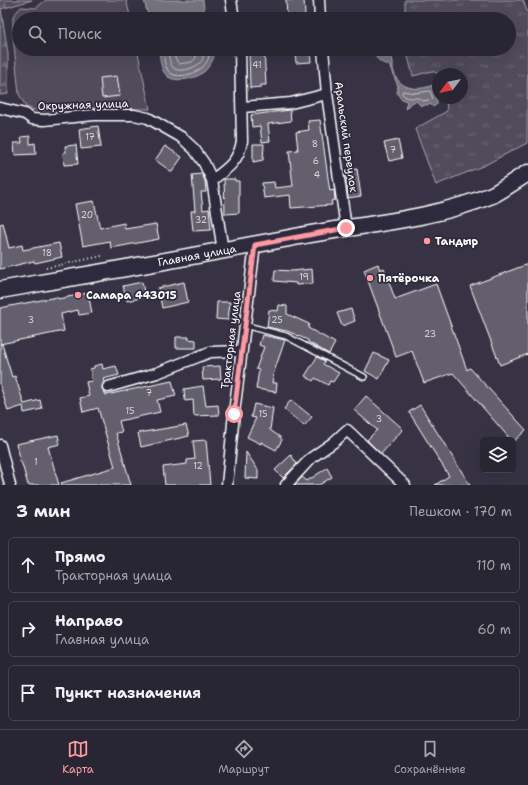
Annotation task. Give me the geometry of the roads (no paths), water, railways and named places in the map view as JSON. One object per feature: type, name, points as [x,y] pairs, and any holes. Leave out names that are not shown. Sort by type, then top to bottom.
[{"type":"main road","name":"Главная улица","points":[[0,290],[104,273],[450,210],[493,194],[528,173]]},
{"type":"street","points":[[231,0],[233,12]]},
{"type":"street","points":[[319,0],[320,12]]},
{"type":"street","points":[[223,251],[212,180],[228,168],[240,152],[242,141],[240,56]]},
{"type":"street","name":"Аральский переулок","points":[[324,56],[327,94],[346,228]]},
{"type":"street","points":[[242,107],[291,103],[327,94]]},
{"type":"street","name":"Окружная улица","points":[[0,108],[25,114],[32,119],[44,120],[94,115],[134,115],[148,118],[181,137],[194,149],[204,163],[212,180]]},
{"type":"street","name":"Тракторная улица","points":[[228,485],[244,325],[255,245]]},
{"type":"street","points":[[108,387],[157,373],[210,352],[242,351]]},
{"type":"street","points":[[286,485],[311,458],[348,430],[405,485]]},
{"type":"street","points":[[0,445],[10,485]]},
{"type":"lane","points":[[244,325],[286,336],[364,377]]},
{"type":"water","points":[[144,0],[203,0],[204,12],[147,12]]},
{"type":"water","points":[[160,56],[214,57],[209,67],[205,71],[189,79],[179,80],[170,78],[163,70]]},
{"type":"water","points":[[375,56],[392,56],[395,75],[398,80],[408,87],[420,88],[432,85],[432,104],[437,104],[433,107],[430,104],[421,106],[416,101],[411,103],[405,109],[407,101],[401,99],[397,93],[398,86],[389,65],[383,63]]},
{"type":"place","name":"Тандыр","points":[[427,241]]},
{"type":"place","name":"Пятёрочка","points":[[370,278]]},
{"type":"place","name":"Самара 443015","points":[[78,295]]}]
